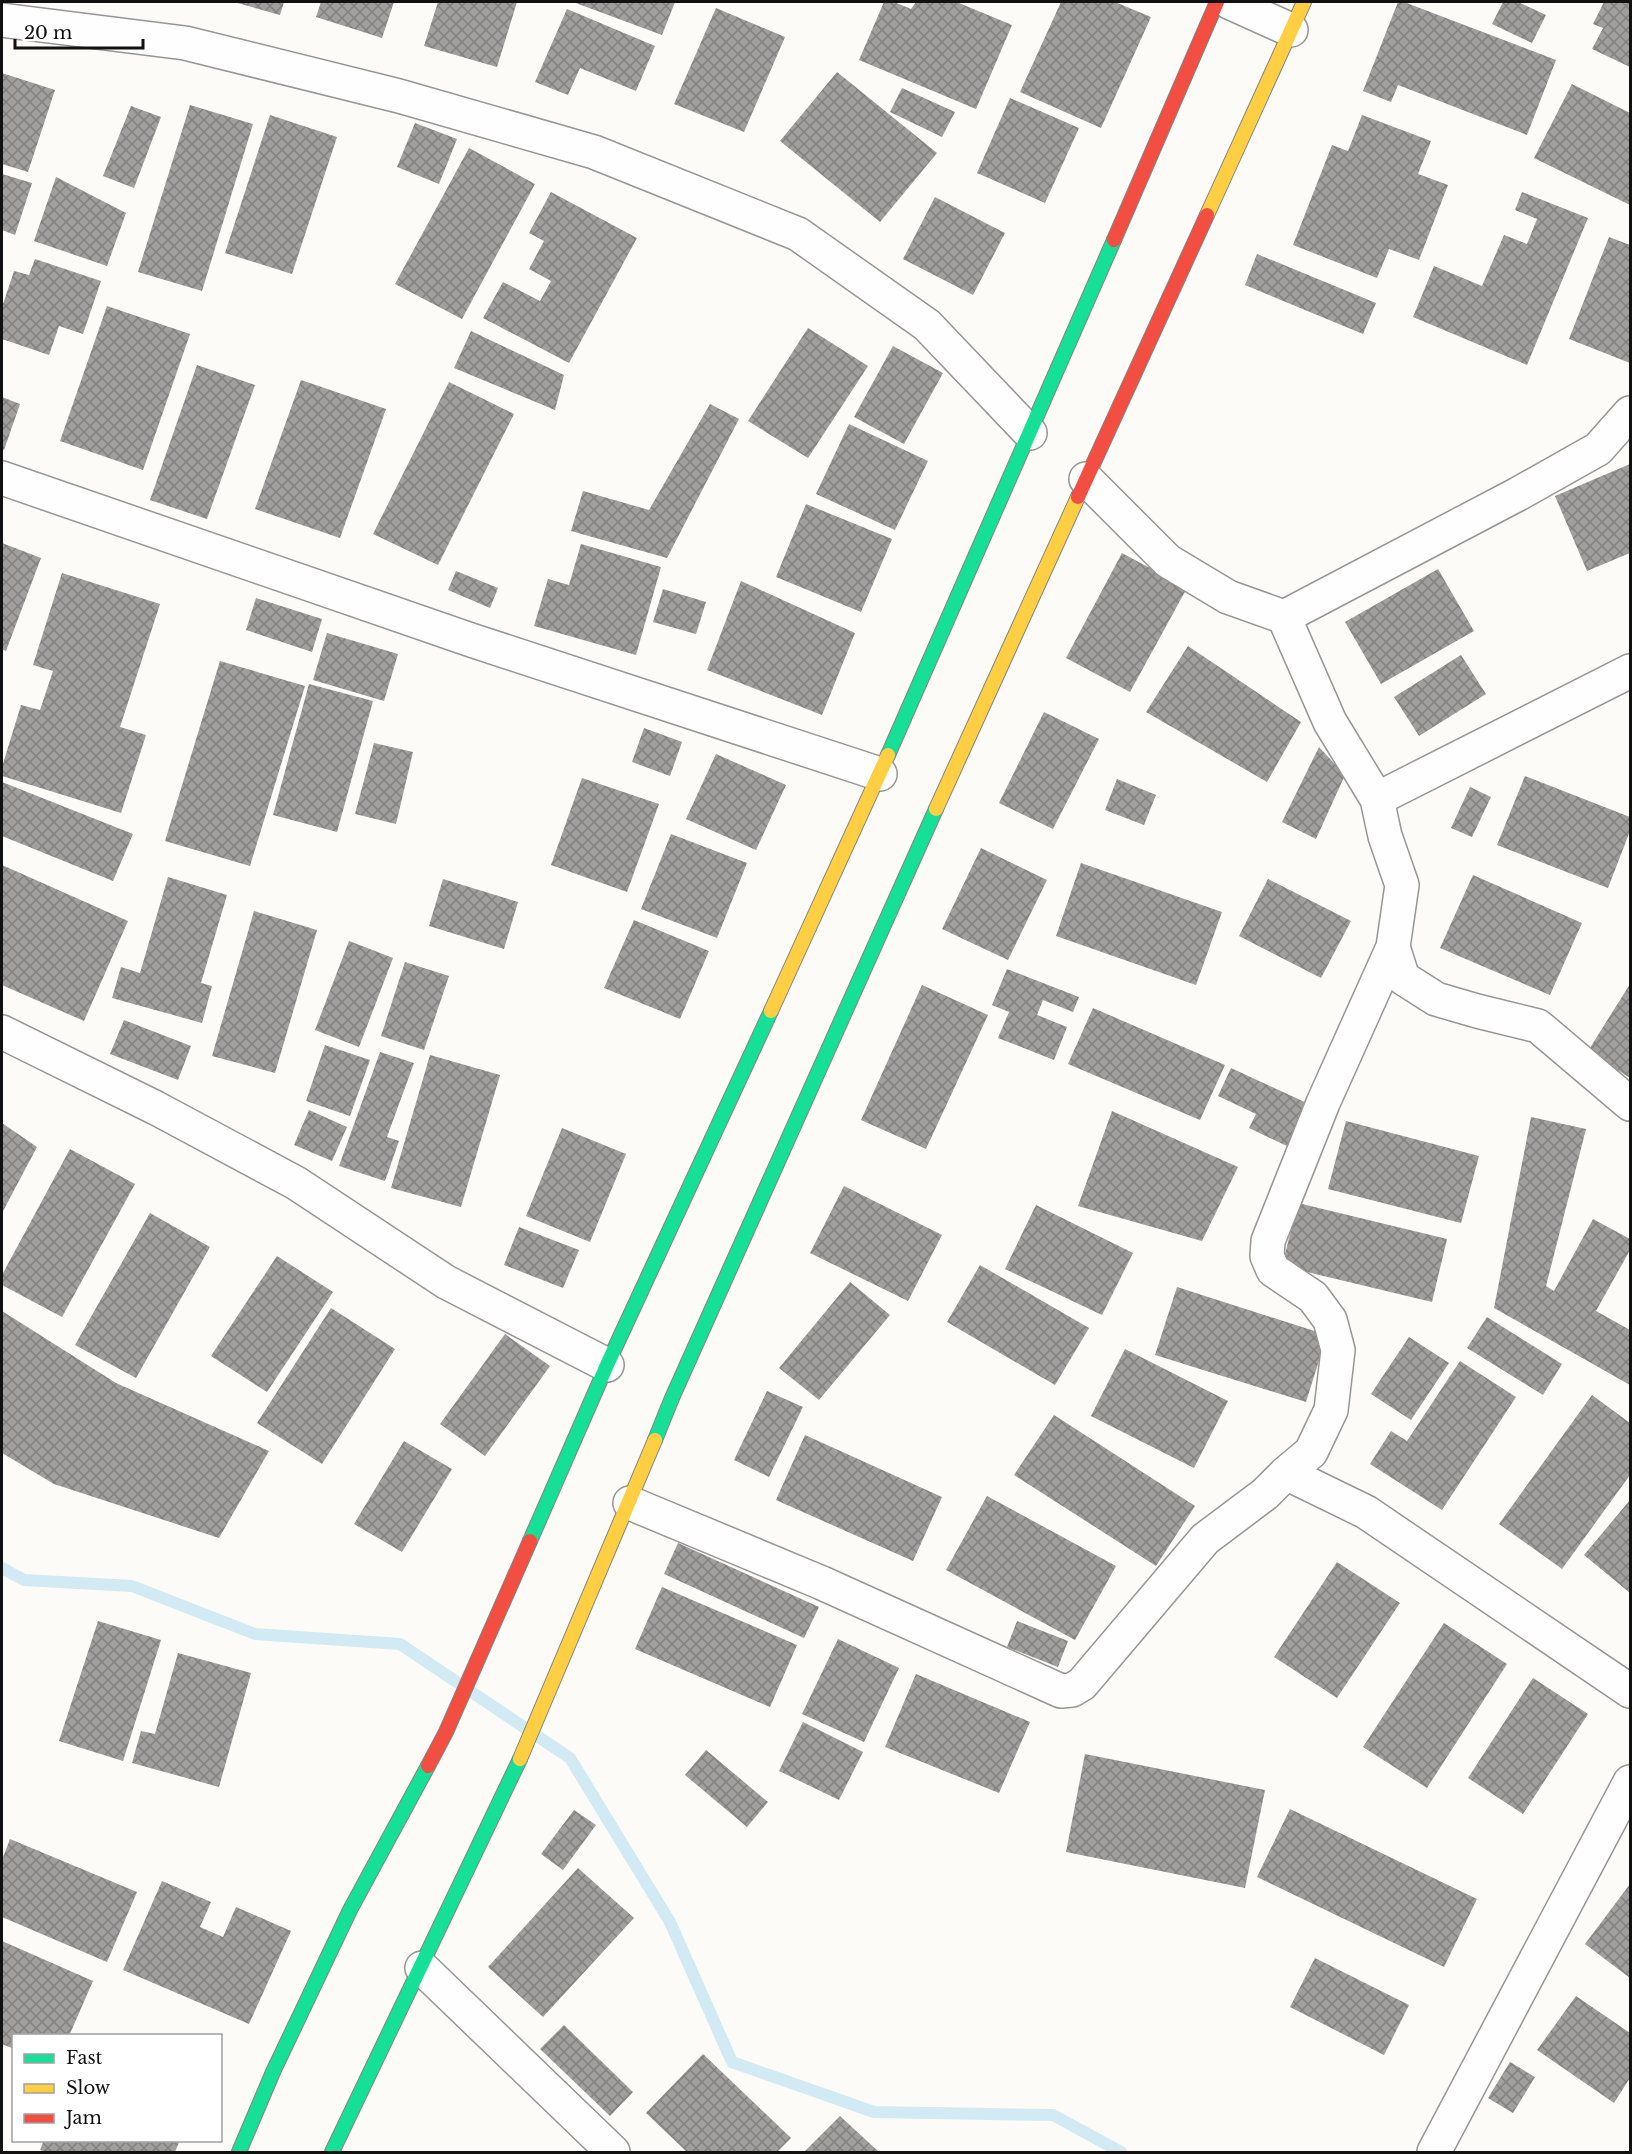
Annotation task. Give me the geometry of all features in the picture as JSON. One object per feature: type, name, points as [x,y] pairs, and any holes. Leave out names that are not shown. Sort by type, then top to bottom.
[{"type":"highway","points":[[239,2152],[273,2072],[350,1910],[446,1732],[607,1365],[880,774],[1217,2]]},
{"type":"highway","points":[[332,2152],[519,1762],[682,1376],[937,807],[1297,16]]},
{"type":"street","points":[[1229,2],[1297,16]]},
{"type":"street","points":[[22,15],[185,43],[399,96],[594,152],[798,234],[927,325],[1030,433]]},
{"type":"street","points":[[1284,617],[1488,510],[1598,449],[1630,413]]},
{"type":"street","points":[[2,478],[471,640],[880,774]]},
{"type":"street","points":[[630,1503],[822,1583],[1062,1691],[1072,1690],[1082,1684],[1205,1539],[1265,1494],[1311,1452],[1331,1410],[1338,1350],[1330,1320],[1313,1297],[1272,1270],[1267,1256],[1268,1241],[1323,1103],[1393,947],[1402,885],[1385,836],[1377,799],[1330,723],[1284,617],[1228,597],[1168,561],[1086,479]]},
{"type":"street","points":[[1377,799],[1630,671]]},
{"type":"street","points":[[1393,947],[1403,978],[1436,999],[1538,1026],[1630,1104]]},
{"type":"street","points":[[2,1032],[156,1108],[296,1183],[446,1282],[607,1365]]},
{"type":"street","points":[[1286,1473],[1366,1512],[1630,1691]]},
{"type":"street","points":[[1436,2148],[1630,1782]]},
{"type":"street","points":[[422,1968],[614,2152]]},
{"type":"building","points":[[234,2],[284,2],[280,15]]},
{"type":"building","points":[[321,2],[394,2],[382,38],[316,17]]},
{"type":"building","points":[[438,2],[517,2],[497,67],[424,46]]},
{"type":"building","points":[[573,2],[675,2],[662,35]]},
{"type":"building","points":[[884,2],[894,2],[911,9],[916,2],[960,2],[1012,25],[976,109],[859,60]]},
{"type":"building","points":[[1061,2],[1115,2],[1151,17],[1101,128],[1020,92]]},
{"type":"building","points":[[1398,2],[1404,2],[1556,60],[1527,135],[1398,85],[1391,102],[1363,91]]},
{"type":"building","points":[[1503,2],[1518,2],[1546,15],[1532,43],[1492,24]]},
{"type":"building","points":[[1604,2],[1630,2],[1630,67],[1592,49],[1603,28],[1593,24]]},
{"type":"building","points":[[716,8],[785,37],[744,132],[674,104]]},
{"type":"building","points":[[567,9],[655,46],[636,91],[580,68],[568,95],[535,82]]},
{"type":"building","points":[[837,72],[937,153],[880,222],[780,141]]},
{"type":"building","points":[[2,73],[55,90],[28,172],[2,164]]},
{"type":"building","points":[[1572,84],[1630,113],[1630,205],[1534,158]]},
{"type":"building","points":[[902,88],[955,112],[942,137],[890,112]]},
{"type":"building","points":[[1010,98],[1079,128],[1045,203],[977,173]]},
{"type":"building","points":[[190,105],[253,124],[202,291],[138,272]]},
{"type":"building","points":[[131,106],[161,117],[134,188],[103,176]]},
{"type":"building","points":[[270,115],[337,137],[292,274],[225,253]]},
{"type":"building","points":[[1362,115],[1431,141],[1418,174],[1448,185],[1419,260],[1389,249],[1377,278],[1293,245],[1332,145],[1348,151]]},
{"type":"building","points":[[415,123],[457,139],[439,184],[397,167]]},
{"type":"building","points":[[469,148],[535,184],[462,319],[395,284]]},
{"type":"building","points":[[2,174],[32,183],[15,235],[2,230]]},
{"type":"building","points":[[56,177],[126,213],[107,266],[34,241]]},
{"type":"building","points":[[551,192],[637,238],[569,363],[483,318],[503,282],[540,301],[551,281],[529,269],[544,241],[529,233]]},
{"type":"building","points":[[1522,192],[1588,218],[1527,365],[1413,317],[1434,266],[1482,286],[1504,235],[1527,244],[1537,219],[1515,210]]},
{"type":"building","points":[[935,197],[1005,233],[973,295],[903,259]]},
{"type":"building","points":[[1609,237],[1630,245],[1630,363],[1569,339]]},
{"type":"building","points":[[1257,254],[1376,303],[1363,334],[1245,285]]},
{"type":"building","points":[[35,259],[101,281],[83,334],[59,326],[49,355],[2,339],[2,307],[14,271],[29,275]]},
{"type":"building","points":[[107,306],[190,334],[143,470],[60,441]]},
{"type":"building","points":[[808,328],[868,366],[808,458],[748,421]]},
{"type":"building","points":[[471,331],[564,375],[555,410],[454,368]]},
{"type":"building","points":[[893,346],[943,373],[904,444],[854,417]]},
{"type":"building","points":[[197,365],[255,385],[207,519],[150,500]]},
{"type":"building","points":[[301,380],[386,409],[340,538],[255,509]]},
{"type":"building","points":[[449,382],[514,414],[438,565],[373,534]]},
{"type":"building","points":[[2,397],[20,404],[4,450],[2,449]]},
{"type":"building","points":[[710,404],[739,419],[667,558],[571,531],[583,491],[649,510]]},
{"type":"building","points":[[849,424],[928,461],[895,530],[816,494]]},
{"type":"building","points":[[1630,464],[1630,553],[1587,571],[1555,496]]},
{"type":"building","points":[[806,504],[892,539],[861,612],[776,577]]},
{"type":"building","points":[[2,543],[41,558],[6,651],[2,649]]},
{"type":"building","points":[[581,544],[661,567],[636,655],[534,626],[548,579],[569,585]]},
{"type":"building","points":[[1122,553],[1187,588],[1130,692],[1066,658]]},
{"type":"building","points":[[1438,569],[1474,631],[1381,684],[1345,622]]},
{"type":"building","points":[[456,571],[498,588],[490,608],[448,590]]},
{"type":"building","points":[[62,573],[160,604],[120,727],[146,735],[121,813],[2,776],[2,767],[21,705],[40,710],[53,671],[33,665]]},
{"type":"building","points":[[741,581],[855,633],[822,715],[707,670]]},
{"type":"building","points":[[663,589],[706,602],[696,634],[653,622]]},
{"type":"building","points":[[256,598],[322,619],[312,652],[246,630]]},
{"type":"building","points":[[327,633],[398,654],[384,701],[313,680]]},
{"type":"building","points":[[1188,646],[1301,722],[1267,782],[1146,712]]},
{"type":"building","points":[[1461,655],[1486,694],[1419,736],[1394,697]]},
{"type":"building","points":[[220,661],[305,686],[250,866],[165,841]]},
{"type":"building","points":[[309,684],[373,701],[337,832],[273,815]]},
{"type":"building","points":[[1044,712],[1099,739],[1053,829],[999,803]]},
{"type":"building","points":[[644,728],[682,742],[670,776],[632,762]]},
{"type":"building","points":[[374,743],[413,752],[396,824],[355,814]]},
{"type":"building","points":[[1319,747],[1345,775],[1316,839],[1282,822]]},
{"type":"building","points":[[716,754],[786,785],[756,850],[686,819]]},
{"type":"building","points":[[1525,776],[1630,817],[1630,831],[1608,888],[1497,845]]},
{"type":"building","points":[[582,778],[659,804],[627,892],[551,865]]},
{"type":"building","points":[[1117,779],[1156,795],[1144,825],[1105,810]]},
{"type":"building","points":[[2,782],[133,834],[113,881],[2,836]]},
{"type":"building","points":[[1470,787],[1491,797],[1472,837],[1451,828]]},
{"type":"building","points":[[671,834],[747,863],[717,938],[641,909]]},
{"type":"building","points":[[981,848],[1047,880],[1008,960],[942,929]]},
{"type":"building","points":[[1081,863],[1222,912],[1196,985],[1056,936]]},
{"type":"building","points":[[2,865],[128,921],[84,1021],[2,985]]},
{"type":"building","points":[[1473,875],[1582,923],[1550,995],[1440,948]]},
{"type":"building","points":[[168,877],[227,895],[201,983],[212,986],[202,1023],[112,998],[121,967],[140,973]]},
{"type":"building","points":[[443,879],[518,902],[504,949],[429,926]]},
{"type":"building","points":[[1268,879],[1351,921],[1321,978],[1239,936]]},
{"type":"building","points":[[254,911],[317,930],[275,1073],[212,1056]]},
{"type":"building","points":[[634,920],[709,951],[680,1019],[604,988]]},
{"type":"building","points":[[349,941],[393,958],[359,1047],[315,1030]]},
{"type":"building","points":[[405,962],[449,976],[424,1050],[381,1036]]},
{"type":"building","points":[[1007,969],[1079,997],[1073,1012],[1043,1000],[1037,1015],[1067,1027],[1054,1060],[998,1038],[1009,1012],[992,1005]]},
{"type":"building","points":[[1630,984],[1630,1078],[1588,1051]]},
{"type":"building","points":[[922,985],[988,1015],[926,1149],[861,1120]]},
{"type":"building","points":[[1093,1008],[1225,1065],[1200,1120],[1068,1064]]},
{"type":"building","points":[[124,1020],[191,1046],[178,1080],[110,1054]]},
{"type":"building","points":[[325,1045],[370,1060],[350,1116],[306,1101]]},
{"type":"building","points":[[380,1052],[414,1063],[387,1137],[399,1141],[385,1181],[339,1166]]},
{"type":"building","points":[[430,1055],[500,1075],[461,1207],[391,1188]]},
{"type":"building","points":[[1231,1068],[1309,1104],[1289,1147],[1249,1128],[1256,1114],[1218,1096]]},
{"type":"building","points":[[309,1110],[347,1127],[332,1161],[294,1145]]},
{"type":"building","points":[[1112,1111],[1238,1167],[1202,1241],[1078,1206]]},
{"type":"building","points":[[1531,1117],[1586,1129],[1546,1286],[1554,1291],[1593,1219],[1630,1239],[1630,1250],[1596,1311],[1630,1330],[1630,1385],[1494,1308]]},
{"type":"building","points":[[1346,1121],[1479,1156],[1461,1223],[1328,1189]]},
{"type":"building","points":[[2,1123],[37,1147],[2,1213]]},
{"type":"building","points":[[562,1128],[626,1154],[590,1242],[526,1216]]},
{"type":"building","points":[[70,1149],[135,1184],[62,1317],[2,1285],[2,1275]]},
{"type":"building","points":[[844,1186],[942,1235],[908,1301],[810,1253]]},
{"type":"building","points":[[1298,1203],[1447,1239],[1432,1302],[1282,1266]]},
{"type":"building","points":[[1036,1205],[1133,1253],[1102,1315],[1005,1269]]},
{"type":"building","points":[[150,1213],[210,1247],[136,1378],[75,1345]]},
{"type":"building","points":[[519,1227],[579,1250],[563,1288],[504,1265]]},
{"type":"building","points":[[277,1256],[333,1292],[267,1392],[211,1356]]},
{"type":"building","points":[[980,1265],[1089,1328],[1055,1385],[947,1322]]},
{"type":"building","points":[[850,1282],[890,1315],[819,1400],[779,1368]]},
{"type":"building","points":[[1177,1287],[1327,1335],[1306,1402],[1155,1355]]},
{"type":"building","points":[[331,1308],[395,1349],[322,1464],[257,1423]]},
{"type":"building","points":[[2,1311],[116,1383],[269,1451],[219,1538],[54,1484],[2,1453]]},
{"type":"building","points":[[1487,1317],[1562,1364],[1543,1395],[1467,1348]]},
{"type":"building","points":[[505,1334],[550,1366],[485,1456],[440,1424]]},
{"type":"building","points":[[1409,1337],[1449,1363],[1411,1420],[1371,1394]]},
{"type":"building","points":[[1125,1349],[1228,1401],[1194,1468],[1091,1416]]},
{"type":"building","points":[[1460,1361],[1516,1397],[1442,1510],[1370,1464],[1391,1431],[1407,1441]]},
{"type":"building","points":[[767,1391],[803,1407],[769,1477],[734,1460]]},
{"type":"building","points":[[1592,1395],[1630,1423],[1630,1475],[1562,1569],[1499,1524]]},
{"type":"building","points":[[1054,1415],[1195,1506],[1156,1566],[1014,1475]]},
{"type":"building","points":[[805,1435],[942,1497],[913,1561],[776,1500]]},
{"type":"building","points":[[404,1441],[452,1469],[402,1552],[354,1524]]},
{"type":"building","points":[[987,1496],[1116,1566],[1075,1640],[946,1570]]},
{"type":"building","points":[[1630,1500],[1630,1593],[1584,1555]]},
{"type":"building","points":[[678,1543],[819,1607],[804,1638],[664,1574]]},
{"type":"building","points":[[1337,1562],[1400,1603],[1337,1698],[1274,1657]]},
{"type":"building","points":[[662,1587],[797,1645],[770,1707],[635,1649]]},
{"type":"building","points":[[98,1621],[161,1640],[123,1761],[59,1741]]},
{"type":"building","points":[[1017,1621],[1068,1641],[1058,1667],[1007,1647]]},
{"type":"building","points":[[1444,1623],[1507,1664],[1427,1788],[1363,1747]]},
{"type":"building","points":[[838,1639],[899,1668],[864,1742],[802,1714]]},
{"type":"building","points":[[178,1653],[251,1673],[219,1787],[132,1763],[141,1731],[155,1734]]},
{"type":"building","points":[[916,1674],[1030,1722],[999,1793],[885,1747]]},
{"type":"building","points":[[1533,1678],[1588,1714],[1523,1814],[1468,1778]]},
{"type":"building","points":[[803,1722],[863,1752],[839,1800],[779,1771]]},
{"type":"building","points":[[706,1750],[768,1802],[747,1827],[685,1775]]},
{"type":"building","points":[[1085,1754],[1265,1790],[1245,1888],[1066,1852]]},
{"type":"building","points":[[1290,1809],[1477,1899],[1444,1967],[1257,1877]]},
{"type":"building","points":[[574,1810],[596,1825],[563,1870],[541,1854]]},
{"type":"building","points":[[10,1839],[137,1892],[107,1962],[2,1917],[2,1860]]},
{"type":"building","points":[[578,1868],[634,1918],[543,2017],[488,1967]]},
{"type":"building","points":[[162,1881],[211,1902],[200,1927],[223,1937],[236,1907],[291,1931],[249,2024],[123,1970]]},
{"type":"building","points":[[1630,1884],[1630,1978],[1585,1944]]},
{"type":"building","points":[[2,1941],[93,1981],[70,2034],[12,2034],[12,2048],[2,2044]]},
{"type":"building","points":[[1315,1958],[1409,2005],[1384,2055],[1290,2007]]},
{"type":"building","points":[[1576,1996],[1630,2033],[1630,2078],[1614,2103],[1537,2050]]},
{"type":"building","points":[[564,2025],[633,2092],[610,2116],[540,2049]]},
{"type":"building","points":[[703,2054],[791,2138],[777,2152],[687,2152],[646,2113]]},
{"type":"building","points":[[1510,2062],[1535,2077],[1513,2113],[1488,2098]]},
{"type":"building","points":[[840,2116],[879,2152],[804,2152]]},
{"type":"building","points":[[43,2142],[179,2142],[175,2152],[45,2152],[40,2150]]},
{"type":"waterway","points":[[2,1568],[24,1580],[132,1586],[255,1634],[400,1644],[570,1758],[670,1922],[732,2062],[874,2112],[1053,2115],[1121,2152]]},
{"type":"traffic: fast","points":[[888,755],[1114,240]]},
{"type":"traffic: fast","points":[[655,1440],[936,809]]},
{"type":"traffic: fast","points":[[530,1541],[607,1365],[771,1011]]},
{"type":"traffic: fast","points":[[332,2152],[520,1759]]},
{"type":"traffic: fast","points":[[239,2152],[273,2072],[350,1910],[428,1766]]},
{"type":"traffic: slow","points":[[1207,215],[1304,2]]},
{"type":"traffic: slow","points":[[936,809],[1078,497]]},
{"type":"traffic: slow","points":[[771,1011],[888,755]]},
{"type":"traffic: slow","points":[[520,1759],[655,1440]]},
{"type":"traffic: jam","points":[[1114,240],[1217,2]]},
{"type":"traffic: jam","points":[[1078,497],[1207,215]]},
{"type":"traffic: jam","points":[[428,1766],[446,1732],[530,1541]]}]
